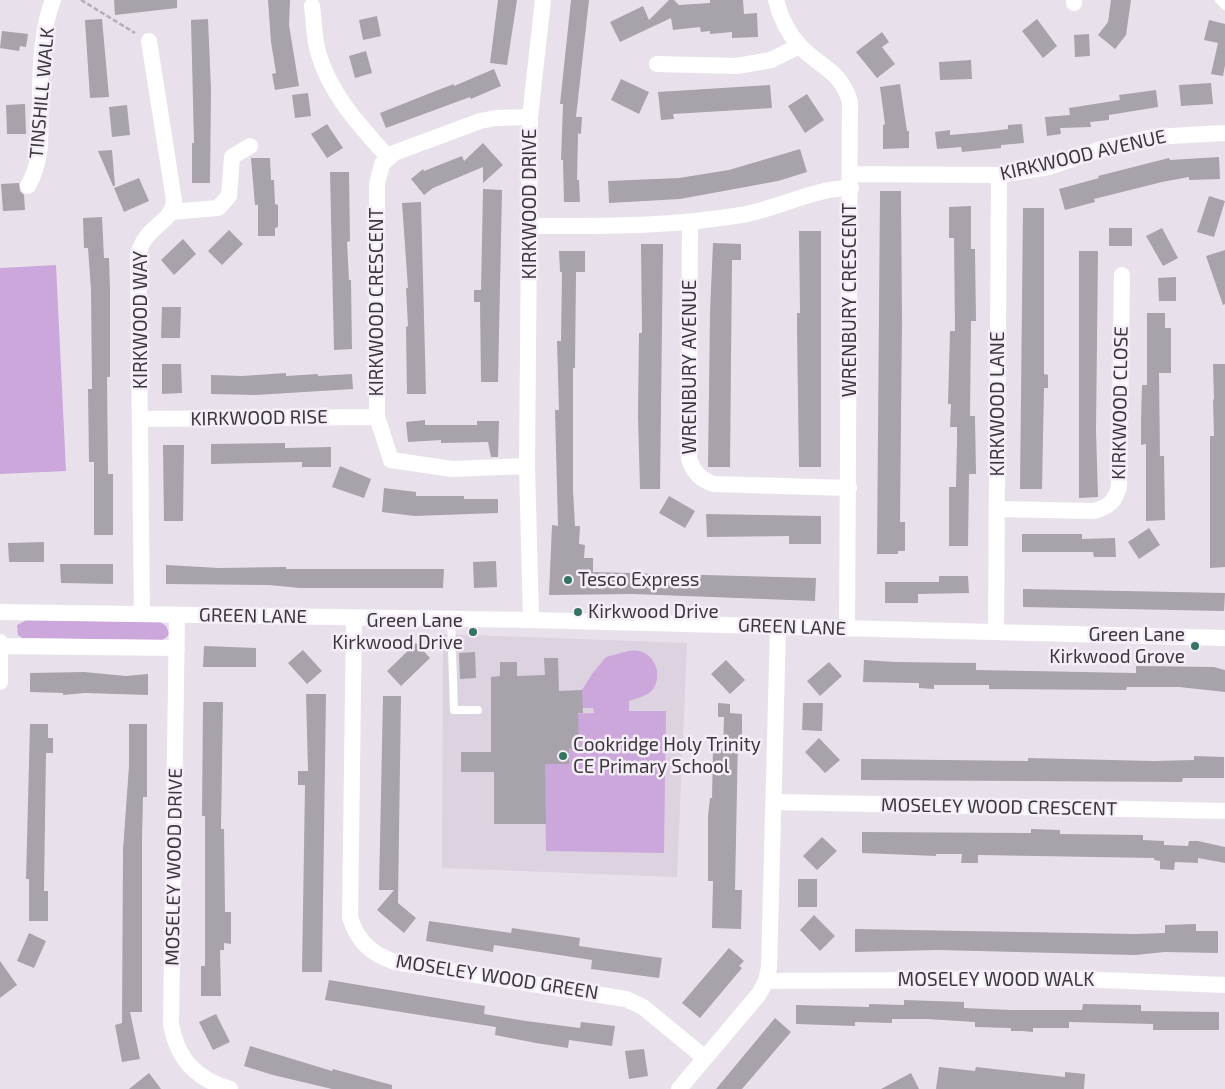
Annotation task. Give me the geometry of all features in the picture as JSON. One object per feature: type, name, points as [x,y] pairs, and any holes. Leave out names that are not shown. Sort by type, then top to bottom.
[{"type":"street","name":"TINSHILL WALK","points":[[28,186],[35,174],[40,152],[40,98],[43,54],[53,0]]},
{"type":"street","name":"KIRKWOOD DRIVE","points":[[531,620],[527,466],[530,117],[543,0]]},
{"type":"street","name":"WRENBURY CRESCENT","points":[[776,0],[788,30],[799,46],[828,68],[846,89],[850,102],[847,629]]},
{"type":"street","points":[[312,6],[318,49],[325,72],[338,96],[356,121],[388,157],[480,122],[496,118],[530,117]]},
{"type":"street","points":[[149,41],[174,200],[171,212],[218,208],[229,196],[232,157],[250,146]]},
{"type":"street","points":[[657,64],[737,66],[771,60],[799,46]]},
{"type":"street","name":"KIRKWOOD AVENUE","points":[[530,226],[650,226],[690,222],[742,215],[778,206],[851,181],[999,175],[1049,167],[1101,148],[1153,137],[1225,133]]},
{"type":"street","name":"KIRKWOOD CRESCENT","points":[[388,157],[382,164],[377,184],[377,417],[392,460],[452,469],[527,466]]},
{"type":"street","name":"KIRKWOOD LANE","points":[[996,632],[999,175]]},
{"type":"street","name":"KIRKWOOD WAY","points":[[142,613],[138,256],[140,243],[171,212]]},
{"type":"street","name":"WRENBURY AVENUE","points":[[690,222],[689,459],[692,467],[706,481],[714,484],[849,488]]},
{"type":"street","name":"KIRKWOOD CLOSE","points":[[997,509],[1094,511],[1107,507],[1116,498],[1119,487],[1122,275]]},
{"type":"street","name":"KIRKWOOD RISE","points":[[141,420],[377,417]]},
{"type":"street","name":"GREEN LANE","points":[[0,612],[531,620],[1225,638]]},
{"type":"street","name":"MOSELEY WOOD DRIVE","points":[[177,615],[171,1024],[179,1053],[189,1067],[214,1084],[230,1089]]},
{"type":"street","name":"MOSELEY WOOD GREEN","points":[[354,618],[350,917],[360,940],[369,950],[395,962],[626,1000],[643,1007],[705,1058]]},
{"type":"street","points":[[679,1089],[759,994],[766,981],[770,966],[778,627]]},
{"type":"street","points":[[0,642],[0,682]]},
{"type":"street","points":[[0,646],[177,648]]},
{"type":"street","name":"MOSELEY WOOD CRESCENT","points":[[774,802],[1225,811]]},
{"type":"street","name":"MOSELEY WOOD WALK","points":[[766,981],[1078,978],[1225,985]]},
{"type":"lane","points":[[1218,0],[1225,6]]},
{"type":"lane","points":[[451,619],[454,710],[478,710]]},
{"type":"path","points":[[81,0],[149,41]]},
{"type":"shaded area","points":[[56,265],[66,471],[0,474],[0,268]]},
{"type":"shaded area","points":[[27,620],[160,622],[166,626],[169,633],[162,640],[22,638],[18,635],[17,625]]},
{"type":"shaded area","name":"Cookridge Holy Trinity CE Primary School","points":[[443,634],[687,643],[677,877],[442,868]]},
{"type":"shaded area","points":[[628,651],[645,653],[653,661],[657,672],[656,684],[653,689],[645,695],[629,701],[629,711],[666,711],[664,853],[546,851],[545,785],[539,764],[569,764],[569,749],[579,748],[579,735],[568,735],[565,714],[594,713],[593,708],[582,708],[582,690],[606,657]]},
{"type":"building","points":[[114,0],[177,0],[177,8],[115,15]]},
{"type":"building","points":[[268,0],[290,0],[289,25],[299,86],[275,90],[272,74],[276,73],[271,42]]},
{"type":"building","points":[[498,0],[517,0],[507,65],[490,63]]},
{"type":"building","points":[[571,0],[589,0],[576,117],[582,117],[581,134],[578,133],[577,180],[579,180],[580,202],[564,202],[563,160],[561,160],[563,104],[560,104]]},
{"type":"building","points":[[669,0],[674,0],[679,5],[710,3],[710,0],[743,0],[744,14],[757,13],[758,37],[732,38],[732,32],[710,34],[710,31],[701,32],[700,27],[673,30],[671,18],[620,42],[610,22],[643,6],[649,20]]},
{"type":"building","points":[[1111,0],[1131,0],[1126,35],[1115,49],[1098,35],[1108,22]]},
{"type":"building","points":[[377,16],[381,36],[363,40],[359,20]]},
{"type":"building","points":[[102,19],[109,97],[90,98],[85,20]]},
{"type":"building","points":[[208,19],[211,89],[210,183],[192,183],[192,143],[194,143],[191,20]]},
{"type":"building","points":[[1037,19],[1057,46],[1043,58],[1022,31]]},
{"type":"building","points":[[1209,20],[1225,24],[1225,65],[1223,76],[1211,74],[1218,43],[1204,40]]},
{"type":"building","points":[[2,31],[28,34],[26,47],[20,46],[19,51],[0,48]]},
{"type":"building","points":[[882,32],[889,42],[882,47],[895,64],[877,78],[856,52]]},
{"type":"building","points":[[1089,34],[1090,56],[1075,57],[1074,35]]},
{"type":"building","points":[[366,51],[372,73],[355,78],[349,56]]},
{"type":"building","points":[[971,60],[972,79],[940,80],[939,62]]},
{"type":"building","points":[[494,69],[501,86],[471,99],[470,97],[386,128],[380,113]]},
{"type":"building","points":[[621,79],[649,92],[639,114],[611,100]]},
{"type":"building","points":[[1211,83],[1213,104],[1181,106],[1179,85]]},
{"type":"building","points":[[900,84],[907,131],[909,131],[909,148],[883,149],[883,125],[885,124],[880,87]]},
{"type":"building","points":[[770,85],[772,108],[673,114],[674,119],[661,120],[658,92]]},
{"type":"building","points":[[1156,90],[1158,107],[1109,115],[1109,120],[1090,122],[1091,127],[1060,128],[1061,134],[1047,136],[1045,117],[1070,115],[1069,108],[1120,100],[1119,95]]},
{"type":"building","points":[[308,93],[311,116],[295,118],[292,95]]},
{"type":"building","points":[[807,94],[824,120],[805,133],[788,106]]},
{"type":"building","points":[[25,104],[26,134],[7,134],[6,105]]},
{"type":"building","points":[[127,105],[130,135],[112,137],[109,107]]},
{"type":"building","points":[[327,124],[343,148],[327,158],[311,134]]},
{"type":"building","points":[[1022,124],[1024,143],[1001,145],[1001,148],[962,152],[961,147],[937,149],[935,132],[950,130],[950,135],[984,132],[1008,129],[1008,125]]},
{"type":"building","points":[[483,143],[503,165],[483,183],[483,167],[433,188],[424,195],[411,179],[423,169],[424,171],[462,156],[464,161]]},
{"type":"building","points":[[800,149],[807,172],[778,181],[680,199],[609,203],[608,181],[679,178],[729,170]]},
{"type":"building","points":[[112,150],[115,186],[113,186],[98,151]]},
{"type":"building","points":[[1219,157],[1220,179],[1189,180],[1189,177],[1162,182],[1094,199],[1095,202],[1065,210],[1059,189],[1099,178],[1098,176],[1169,158],[1170,160]]},
{"type":"building","points":[[251,158],[270,158],[271,180],[274,180],[275,204],[278,205],[278,227],[275,228],[275,236],[258,236],[258,205],[255,205]]},
{"type":"building","points":[[330,172],[349,172],[350,241],[347,242],[349,280],[351,280],[352,349],[334,350]]},
{"type":"building","points":[[139,178],[149,201],[124,212],[114,188]]},
{"type":"building","points":[[19,183],[20,191],[24,195],[25,210],[3,211],[1,184]]},
{"type":"building","points":[[483,189],[502,190],[498,382],[481,382],[480,302],[474,302],[474,290],[481,290]]},
{"type":"building","points":[[880,191],[901,191],[900,522],[905,522],[905,551],[898,551],[898,554],[877,554]]},
{"type":"building","points":[[1209,196],[1225,201],[1214,237],[1197,232]]},
{"type":"building","points":[[421,202],[426,394],[407,394],[406,327],[408,326],[406,288],[408,288],[402,203]]},
{"type":"building","points":[[971,206],[971,249],[975,249],[976,321],[971,321],[970,416],[975,416],[976,474],[969,474],[968,546],[949,546],[949,487],[956,487],[957,427],[950,427],[951,404],[948,404],[950,331],[955,331],[954,238],[949,238],[949,207]]},
{"type":"building","points":[[1023,208],[1044,208],[1044,374],[1048,375],[1048,388],[1044,388],[1042,489],[1020,489]]},
{"type":"building","points":[[102,217],[104,258],[109,258],[110,377],[107,377],[108,474],[113,474],[113,535],[94,535],[94,462],[89,462],[88,389],[92,389],[91,290],[88,248],[84,248],[83,218]]},
{"type":"building","points":[[1109,228],[1132,228],[1132,246],[1109,246]]},
{"type":"building","points":[[1162,228],[1178,258],[1163,266],[1146,236]]},
{"type":"building","points":[[229,230],[243,244],[222,265],[208,251]]},
{"type":"building","points":[[799,231],[821,231],[821,467],[799,467],[797,313],[800,313]]},
{"type":"building","points":[[183,239],[196,254],[174,275],[161,260]]},
{"type":"building","points":[[713,243],[741,244],[741,260],[732,260],[730,467],[708,467]]},
{"type":"building","points":[[641,244],[663,244],[660,489],[640,489],[638,416],[639,333],[642,333]]},
{"type":"building","points":[[1225,250],[1225,304],[1223,305],[1206,256]]},
{"type":"building","points":[[559,251],[585,251],[585,272],[576,272],[575,368],[573,368],[573,490],[575,526],[580,526],[579,544],[585,545],[584,558],[593,558],[593,572],[816,578],[815,601],[633,594],[549,595],[552,525],[558,526],[555,410],[559,410],[557,341],[561,341],[562,272],[560,272]]},
{"type":"building","points":[[1079,251],[1098,251],[1096,430],[1098,497],[1079,498]]},
{"type":"building","points":[[1176,277],[1176,301],[1159,301],[1158,278]]},
{"type":"building","points":[[162,307],[181,307],[180,338],[161,338]]},
{"type":"building","points":[[1147,313],[1165,313],[1165,328],[1171,328],[1171,373],[1159,373],[1160,456],[1164,456],[1165,520],[1146,521],[1146,444],[1141,445],[1141,421],[1142,385],[1147,385]]},
{"type":"building","points":[[162,364],[181,364],[182,393],[162,394]]},
{"type":"building","points":[[1213,364],[1225,364],[1225,567],[1210,568],[1210,436],[1214,436]]},
{"type":"building","points":[[286,373],[286,376],[352,374],[353,389],[256,395],[211,394],[211,375],[242,376]]},
{"type":"building","points":[[425,420],[425,425],[477,425],[477,421],[499,421],[498,457],[491,457],[488,442],[441,443],[441,440],[408,442],[406,422]]},
{"type":"building","points":[[285,443],[285,448],[331,447],[331,467],[302,467],[302,462],[211,464],[211,444]]},
{"type":"building","points":[[163,445],[184,445],[183,521],[164,521]]},
{"type":"building","points":[[340,466],[371,479],[364,498],[332,487]]},
{"type":"building","points":[[384,488],[416,492],[416,496],[464,496],[464,499],[498,499],[498,513],[414,516],[382,512]]},
{"type":"building","points":[[669,496],[695,511],[685,528],[659,513]]},
{"type":"building","points":[[706,514],[821,516],[821,544],[789,544],[789,536],[707,537]]},
{"type":"building","points":[[1149,528],[1160,545],[1139,559],[1128,542]]},
{"type":"building","points":[[1022,534],[1082,534],[1082,539],[1115,538],[1116,557],[1094,557],[1093,552],[1022,552]]},
{"type":"building","points":[[44,542],[44,562],[9,562],[8,543]]},
{"type":"building","points":[[496,561],[497,587],[474,588],[473,562]]},
{"type":"building","points":[[60,564],[113,564],[113,584],[61,583]]},
{"type":"building","points":[[166,565],[219,568],[286,567],[286,569],[444,569],[443,588],[300,588],[269,585],[166,584]]},
{"type":"building","points":[[939,576],[968,576],[969,593],[918,594],[918,603],[885,603],[885,582],[939,582]]},
{"type":"building","points":[[1023,589],[1225,593],[1224,611],[1023,607]]},
{"type":"building","points":[[416,643],[430,658],[401,686],[387,671]]},
{"type":"building","points":[[204,646],[256,648],[256,667],[203,667]]},
{"type":"building","points":[[303,650],[322,671],[307,684],[288,663]]},
{"type":"building","points":[[475,652],[476,678],[460,679],[459,653]]},
{"type":"building","points":[[544,658],[558,658],[559,691],[582,690],[583,713],[578,713],[579,748],[569,749],[569,764],[545,764],[546,824],[494,824],[494,772],[461,772],[461,752],[491,752],[491,677],[500,676],[500,662],[517,662],[517,676],[545,675]]},
{"type":"building","points":[[726,660],[745,680],[730,694],[711,674]]},
{"type":"building","points":[[864,660],[976,663],[976,670],[1136,673],[1136,666],[1214,667],[1225,670],[1225,692],[1179,687],[1127,687],[1126,690],[989,689],[989,685],[934,685],[934,689],[919,688],[919,683],[863,682]]},
{"type":"building","points":[[829,662],[842,676],[820,696],[807,681]]},
{"type":"building","points":[[84,672],[126,676],[148,674],[148,695],[85,693],[63,695],[63,693],[30,692],[30,673]]},
{"type":"building","points":[[306,694],[326,694],[322,972],[302,972],[305,785],[298,785],[298,771],[308,771]]},
{"type":"building","points":[[383,696],[401,696],[398,903],[416,918],[404,933],[377,910],[394,890],[379,890]]},
{"type":"building","points":[[203,702],[223,702],[221,829],[224,829],[225,912],[231,912],[231,944],[224,943],[224,950],[220,950],[221,996],[201,996],[201,966],[205,966],[205,816],[202,816]]},
{"type":"building","points":[[718,703],[730,704],[730,713],[742,714],[742,737],[738,737],[735,890],[742,890],[741,929],[712,928],[713,881],[708,881],[708,816],[710,798],[712,798],[713,748],[723,749],[724,717],[718,717]]},
{"type":"building","points":[[803,703],[823,703],[822,731],[802,730]]},
{"type":"building","points":[[30,724],[48,724],[48,738],[53,738],[53,753],[46,753],[44,891],[48,891],[48,921],[29,921],[29,879],[26,879]]},
{"type":"building","points":[[129,724],[147,724],[147,797],[143,797],[142,839],[142,1012],[130,1012],[140,1059],[122,1062],[115,1025],[122,1023],[123,850],[129,766]]},
{"type":"building","points":[[819,738],[840,760],[825,773],[805,752]]},
{"type":"building","points":[[1194,756],[1224,757],[1224,778],[1183,778],[1182,782],[861,780],[861,759],[1028,761],[1028,758],[1153,761],[1194,760]]},
{"type":"building","points":[[1031,829],[1060,830],[1060,834],[1143,835],[1143,840],[1164,841],[1164,845],[1188,846],[1189,841],[1198,841],[1225,847],[1225,863],[1198,858],[1198,863],[1175,862],[1174,870],[1160,869],[1160,861],[1154,860],[1154,858],[978,855],[978,863],[961,863],[962,854],[936,854],[936,856],[862,853],[862,832],[1031,833]]},
{"type":"building","points":[[822,837],[837,851],[817,870],[803,856]]},
{"type":"building","points":[[798,879],[817,879],[817,907],[798,907]]},
{"type":"building","points":[[814,915],[835,936],[820,951],[800,930]]},
{"type":"building","points":[[429,921],[511,933],[512,928],[580,938],[579,946],[662,958],[659,978],[591,969],[592,960],[494,945],[493,952],[426,941]]},
{"type":"building","points":[[1196,924],[1196,931],[1218,931],[1218,953],[1165,952],[1135,955],[938,950],[855,952],[855,929],[1135,934],[1165,933],[1165,925]]},
{"type":"building","points":[[29,933],[46,941],[34,968],[17,961]]},
{"type":"building","points":[[729,948],[744,961],[739,966],[742,968],[700,1018],[682,1003]]},
{"type":"building","points":[[0,961],[17,985],[0,998]]},
{"type":"building","points":[[329,980],[485,1006],[484,1014],[526,1021],[580,1028],[581,1022],[615,1026],[612,1046],[569,1040],[568,1048],[536,1043],[495,1035],[496,1027],[325,1000]]},
{"type":"building","points":[[904,1000],[964,1002],[964,1008],[1011,1010],[1082,1010],[1083,1004],[1141,1005],[1141,1011],[1219,1012],[1219,1030],[1153,1030],[1153,1024],[1069,1022],[1069,1028],[1033,1028],[1033,1032],[1011,1031],[1011,1028],[975,1027],[975,1022],[927,1019],[892,1019],[892,1023],[855,1022],[855,1026],[796,1024],[796,1005],[869,1007],[869,1004],[904,1005]]},
{"type":"building","points":[[216,1014],[230,1042],[213,1050],[199,1022]]},
{"type":"building","points":[[775,1018],[791,1032],[742,1089],[716,1089]]},
{"type":"building","points":[[250,1046],[332,1071],[333,1069],[392,1085],[392,1089],[332,1089],[273,1075],[244,1066]]},
{"type":"building","points":[[644,1049],[648,1076],[629,1079],[625,1051]]},
{"type":"building","points":[[939,1067],[975,1071],[976,1067],[1065,1077],[1065,1072],[1085,1074],[1084,1089],[936,1089]]},
{"type":"building","points":[[149,1073],[161,1089],[129,1089]]},
{"type":"building","points":[[911,1073],[919,1089],[881,1089]]},
{"type":"place","name":"Tesco Express","points":[[568,580]]},
{"type":"place","name":"Kirkwood Drive","points":[[578,612]]},
{"type":"place","name":"Green Lane Kirkwood Drive","points":[[473,632]]},
{"type":"place","name":"Green Lane Kirkwood Grove","points":[[1195,646]]},
{"type":"place","name":"Cookridge Holy Trinity CE Primary School","points":[[563,756]]}]
